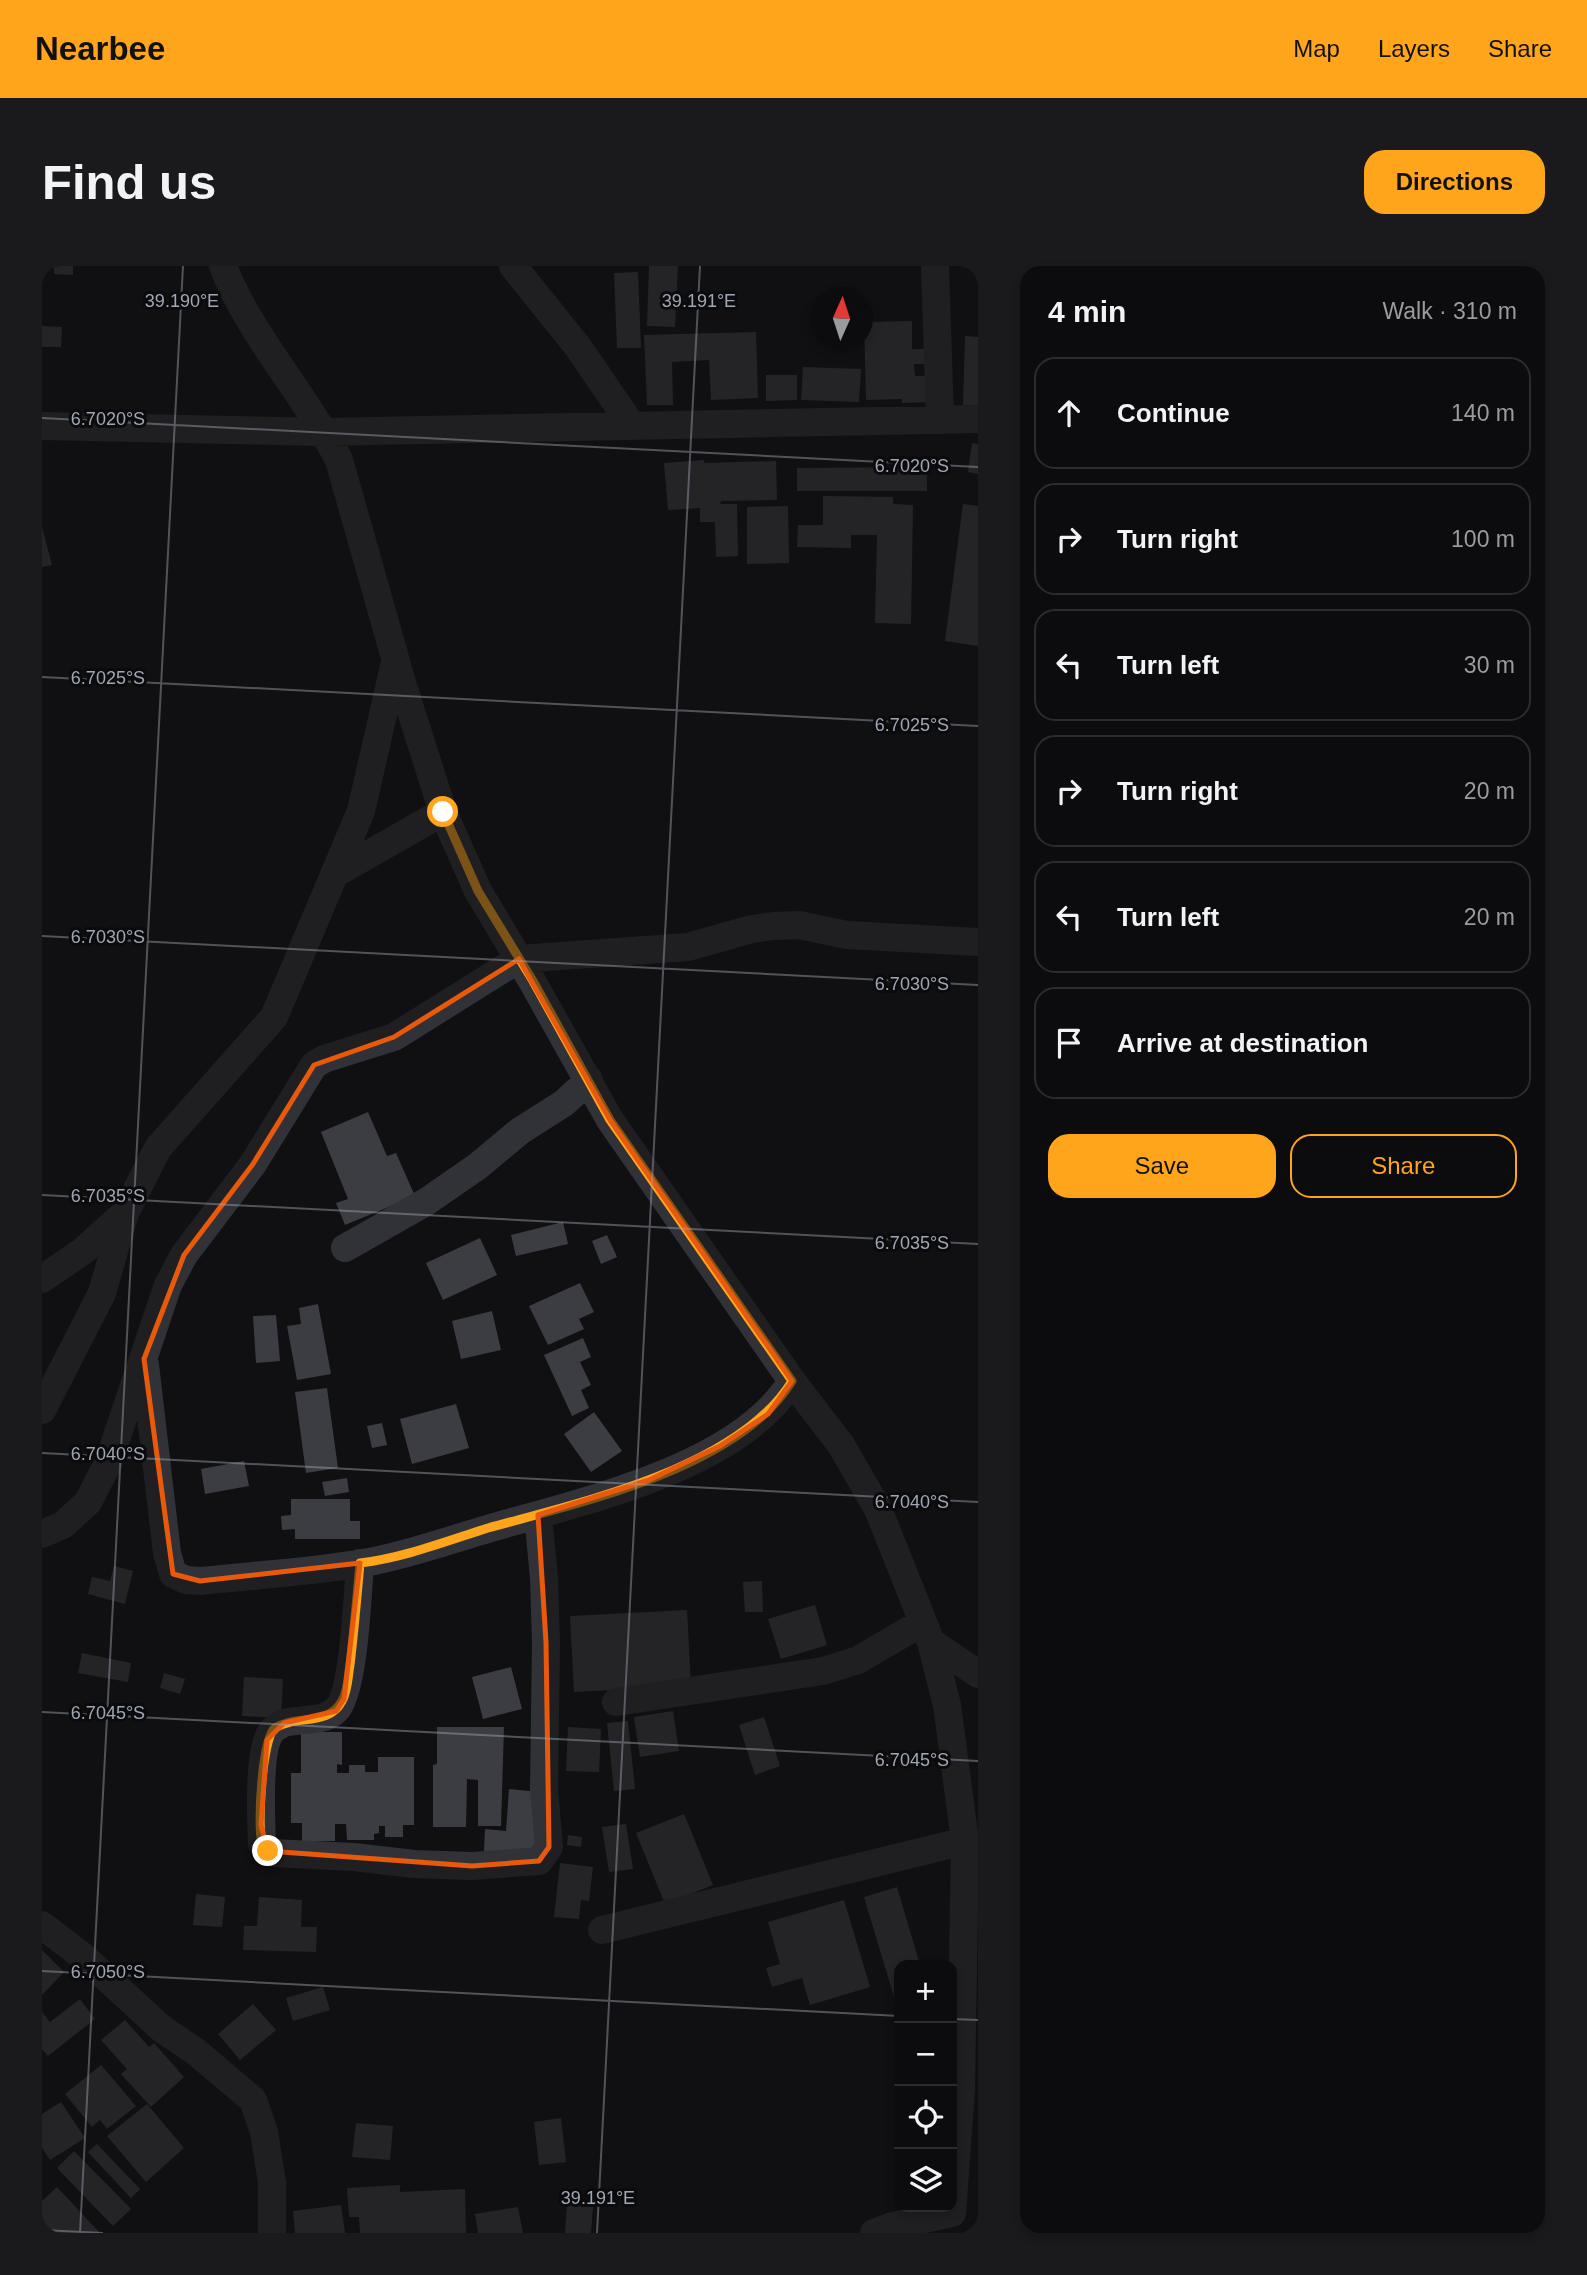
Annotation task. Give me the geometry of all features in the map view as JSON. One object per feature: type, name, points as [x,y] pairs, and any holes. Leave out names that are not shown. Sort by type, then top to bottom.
[{"type":"street","points":[[223,266],[234,294],[325,432],[339,460],[443,812],[478,891],[610,1120],[792,1381],[841,1445],[878,1509],[927,1632],[968,1781],[965,1841],[970,2083],[955,2223],[893,2226],[874,2233]]},
{"type":"street","points":[[513,266],[578,347],[632,426]]},
{"type":"street","points":[[935,266],[940,420]]},
{"type":"street","points":[[42,426],[325,432],[978,419]]},
{"type":"street","points":[[42,1410],[69,1352],[102,1293],[125,1213],[158,1148],[274,1017],[361,811],[396,660]]},
{"type":"street","points":[[336,873],[443,812]]},
{"type":"street","points":[[42,1534],[62,1525],[88,1502],[108,1463],[168,1285],[184,1255],[253,1164],[314,1065],[324,1059],[394,1037],[519,959],[688,947],[752,929],[799,925],[847,936],[978,942]]},
{"type":"street","points":[[345,1248],[437,1195],[520,1131],[564,1103],[589,1080]]},
{"type":"street","points":[[42,1279],[83,1251],[125,1213]]},
{"type":"street","points":[[144,1359],[167,1553],[173,1574],[186,1580],[200,1581],[360,1563],[589,1502],[649,1480],[720,1446],[768,1414],[792,1381]]},
{"type":"street","points":[[360,1563],[356,1619],[344,1699],[336,1711],[322,1718],[284,1723],[272,1729],[267,1740],[262,1770],[262,1844],[272,1853],[354,1857],[414,1864],[472,1866],[539,1861],[549,1847],[544,1789],[544,1577],[538,1515]]},
{"type":"street","points":[[927,1632],[978,1674]]},
{"type":"street","points":[[616,1702],[823,1671],[927,1632]]},
{"type":"street","points":[[602,1930],[965,1841]]},
{"type":"street","points":[[42,1925],[85,1958],[162,2029],[195,2051],[253,2100],[264,2132],[272,2183],[272,2233]]},
{"type":"highlighted area","points":[[519,959],[610,1120],[792,1381],[768,1414],[720,1446],[649,1480],[538,1515],[546,1642],[549,1847],[539,1861],[472,1866],[268,1851],[261,1825],[267,1740],[284,1723],[336,1711],[344,1699],[360,1563],[200,1581],[173,1574],[144,1359],[184,1255],[253,1164],[314,1065],[394,1037]]},
{"type":"building","points":[[54,266],[73,266],[73,275],[54,274]]},
{"type":"building","points":[[649,266],[678,266],[675,327],[647,326]]},
{"type":"building","points":[[638,272],[641,348],[617,348],[614,273]]},
{"type":"building","points":[[912,321],[912,349],[926,349],[926,364],[914,364],[915,376],[935,376],[935,402],[866,400],[865,350],[873,350],[873,322]]},
{"type":"building","points":[[42,326],[62,327],[61,347],[42,347]]},
{"type":"building","points":[[756,332],[758,398],[711,400],[709,360],[672,362],[673,405],[647,405],[644,335]]},
{"type":"building","points":[[965,336],[978,337],[978,405],[963,405]]},
{"type":"building","points":[[803,367],[861,369],[859,402],[801,400]]},
{"type":"building","points":[[766,375],[797,375],[797,400],[766,401]]},
{"type":"building","points":[[972,443],[978,444],[978,474],[968,472]]},
{"type":"building","points":[[704,460],[704,463],[776,461],[777,500],[721,501],[720,504],[737,504],[738,556],[716,557],[715,522],[700,522],[700,508],[668,510],[664,463]]},
{"type":"building","points":[[927,467],[927,491],[797,491],[797,468]]},
{"type":"building","points":[[823,496],[893,497],[893,504],[913,505],[911,624],[875,623],[877,535],[851,535],[851,548],[797,547],[798,525],[823,525]]},
{"type":"building","points":[[963,504],[978,506],[978,646],[945,641]]},
{"type":"building","points":[[788,506],[789,563],[747,564],[747,507]]},
{"type":"building","points":[[42,527],[52,565],[42,567]]},
{"type":"building","points":[[368,1112],[387,1156],[396,1153],[415,1196],[345,1225],[336,1203],[348,1199],[321,1132]]},
{"type":"building","points":[[563,1222],[568,1244],[516,1256],[511,1235]]},
{"type":"building","points":[[607,1235],[617,1257],[601,1264],[592,1241]]},
{"type":"building","points":[[480,1238],[497,1275],[443,1300],[426,1263]]},
{"type":"building","points":[[580,1283],[594,1312],[579,1319],[584,1329],[548,1345],[529,1306]]},
{"type":"building","points":[[318,1304],[331,1374],[297,1380],[287,1326],[301,1324],[299,1308]]},
{"type":"building","points":[[492,1311],[501,1350],[461,1359],[452,1321]]},
{"type":"building","points":[[276,1315],[280,1361],[256,1363],[253,1316]]},
{"type":"building","points":[[583,1338],[591,1357],[580,1362],[591,1385],[581,1390],[589,1408],[572,1416],[544,1355]]},
{"type":"building","points":[[327,1388],[338,1468],[306,1473],[295,1392]]},
{"type":"building","points":[[456,1404],[469,1448],[412,1464],[400,1419]]},
{"type":"building","points":[[594,1412],[622,1451],[591,1472],[564,1434]]},
{"type":"building","points":[[382,1423],[387,1445],[372,1448],[367,1426]]},
{"type":"building","points":[[244,1461],[249,1486],[205,1494],[201,1469]]},
{"type":"building","points":[[347,1478],[349,1492],[325,1496],[322,1482]]},
{"type":"building","points":[[291,1499],[350,1499],[350,1521],[360,1521],[360,1539],[295,1539],[295,1529],[282,1530],[281,1516],[291,1515]]},
{"type":"building","points":[[114,1566],[133,1571],[125,1604],[88,1594],[92,1577],[110,1581]]},
{"type":"building","points":[[762,1581],[763,1612],[745,1612],[743,1582]]},
{"type":"building","points":[[815,1605],[827,1645],[781,1659],[768,1619]]},
{"type":"building","points":[[687,1610],[691,1686],[574,1692],[570,1616]]},
{"type":"building","points":[[82,1653],[131,1663],[128,1682],[78,1673]]},
{"type":"building","points":[[511,1667],[522,1709],[483,1719],[472,1677]]},
{"type":"building","points":[[164,1673],[185,1679],[180,1694],[160,1688]]},
{"type":"building","points":[[244,1677],[283,1679],[281,1718],[242,1716]]},
{"type":"building","points":[[673,1711],[679,1751],[640,1757],[634,1717]]},
{"type":"building","points":[[764,1717],[780,1766],[755,1775],[739,1725]]},
{"type":"building","points":[[628,1721],[635,1789],[614,1791],[607,1723]]},
{"type":"building","points":[[437,1727],[504,1727],[501,1826],[478,1826],[478,1780],[467,1779],[466,1827],[433,1827],[433,1765],[437,1764]]},
{"type":"building","points":[[568,1727],[601,1729],[599,1772],[566,1771]]},
{"type":"building","points":[[301,1732],[342,1732],[342,1765],[337,1764],[337,1773],[349,1773],[349,1765],[365,1765],[365,1772],[378,1772],[378,1757],[414,1757],[414,1825],[403,1825],[403,1837],[385,1837],[385,1826],[379,1826],[379,1833],[374,1834],[374,1840],[347,1840],[346,1824],[335,1824],[335,1841],[302,1841],[302,1823],[291,1823],[291,1773],[301,1773]]},
{"type":"building","points":[[509,1789],[539,1792],[534,1855],[484,1851],[485,1829],[506,1831]]},
{"type":"building","points":[[684,1814],[713,1885],[665,1904],[636,1833]]},
{"type":"building","points":[[626,1824],[633,1869],[609,1872],[602,1827]]},
{"type":"building","points":[[568,1835],[582,1837],[581,1847],[567,1845]]},
{"type":"building","points":[[560,1863],[593,1867],[589,1901],[581,1900],[579,1919],[554,1917]]},
{"type":"building","points":[[897,1887],[919,1960],[894,1960],[894,1997],[864,1897]]},
{"type":"building","points":[[196,1894],[225,1897],[222,1927],[193,1925]]},
{"type":"building","points":[[259,1897],[302,1900],[301,1927],[317,1927],[316,1952],[243,1950],[244,1926],[257,1926]]},
{"type":"building","points":[[844,1900],[870,1987],[810,2005],[802,1978],[772,1987],[766,1968],[780,1964],[768,1922]]},
{"type":"building","points":[[42,1950],[64,1972],[42,1995]]},
{"type":"building","points":[[323,1987],[330,2010],[293,2021],[286,1998]]},
{"type":"building","points":[[80,1999],[95,2019],[48,2056],[42,2049],[42,2012],[50,2022]]},
{"type":"building","points":[[253,2004],[276,2030],[240,2060],[218,2034]]},
{"type":"building","points":[[125,2020],[149,2047],[154,2043],[184,2077],[151,2107],[121,2074],[127,2069],[101,2040]]},
{"type":"building","points":[[101,2065],[136,2106],[107,2129],[100,2120],[92,2127],[65,2094]]},
{"type":"building","points":[[61,2102],[85,2138],[50,2160],[42,2148],[42,2114]]},
{"type":"building","points":[[147,2104],[184,2148],[146,2182],[107,2136]]},
{"type":"building","points":[[561,2118],[566,2162],[539,2165],[534,2122]]},
{"type":"building","points":[[356,2123],[393,2126],[390,2160],[352,2157]]},
{"type":"building","points":[[97,2144],[140,2189],[131,2198],[88,2152]]},
{"type":"building","points":[[74,2151],[131,2209],[113,2226],[57,2168]]},
{"type":"building","points":[[400,2185],[400,2192],[465,2189],[466,2233],[360,2233],[359,2217],[349,2217],[347,2188]]},
{"type":"building","points":[[57,2187],[100,2233],[48,2233],[42,2226],[42,2201]]},
{"type":"building","points":[[341,2205],[345,2233],[295,2233],[293,2211]]},
{"type":"building","points":[[567,2205],[593,2207],[591,2233],[565,2233]]},
{"type":"building","points":[[518,2207],[523,2233],[478,2233],[475,2214]]},
{"type":"route","points":[[268,1851],[262,1844],[261,1825],[262,1770],[267,1740],[272,1729],[284,1723],[322,1718],[336,1711],[344,1699],[356,1619],[360,1563],[589,1502],[649,1480],[720,1446],[768,1414],[792,1381],[610,1120],[533,981],[478,891],[443,812]]}]
